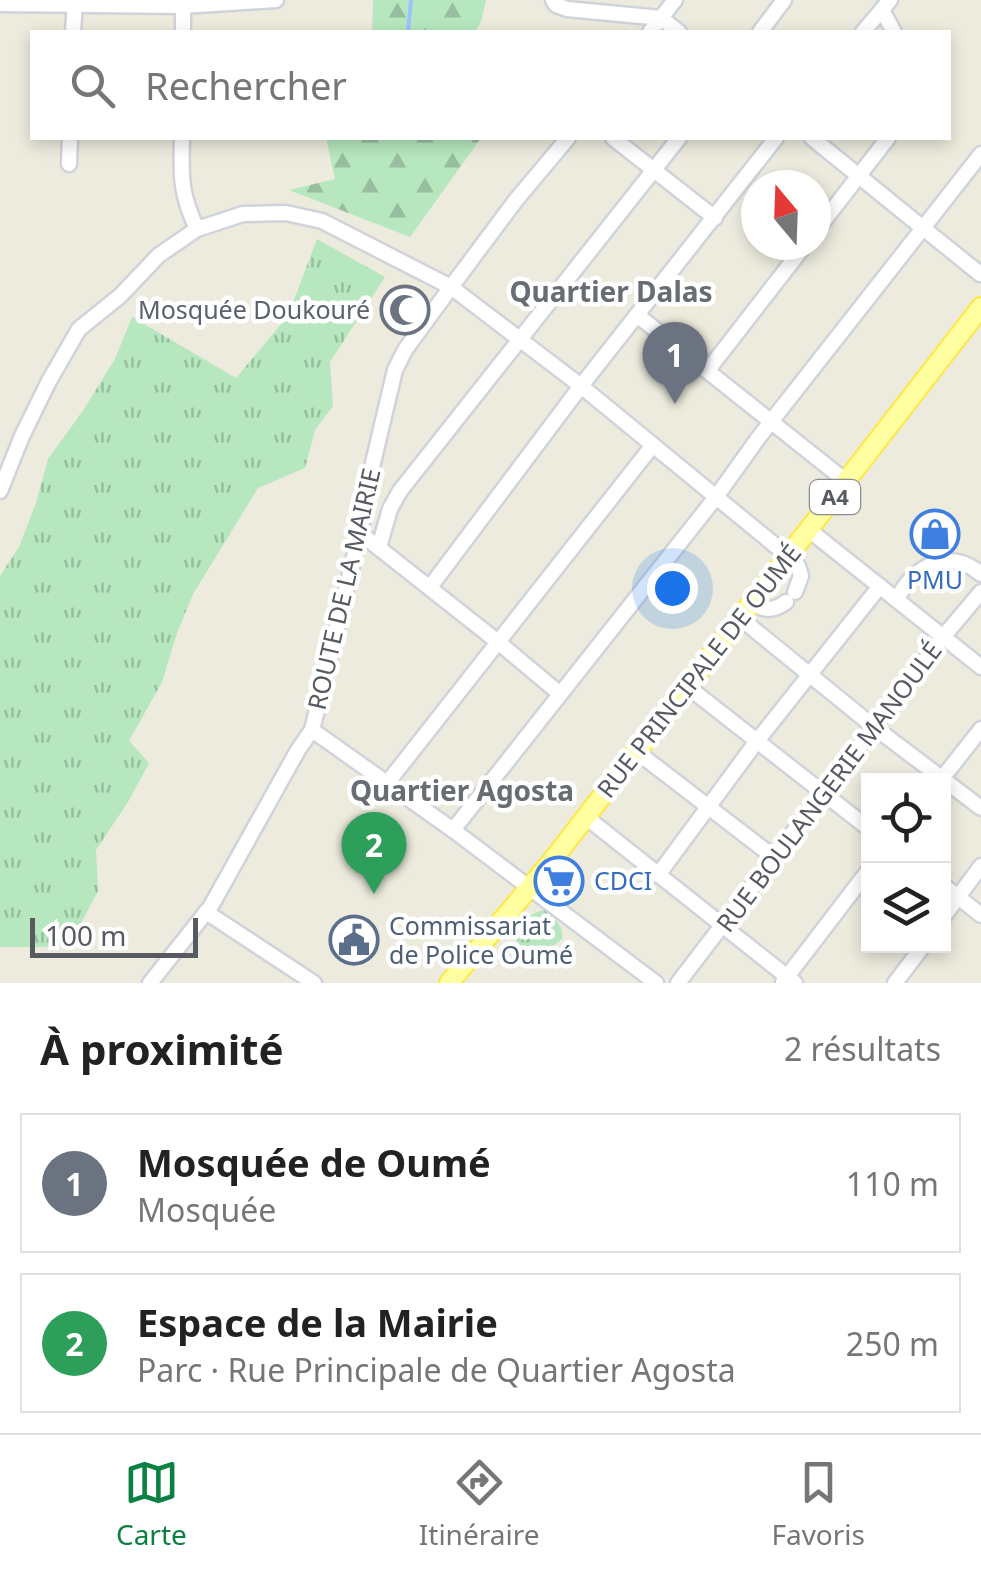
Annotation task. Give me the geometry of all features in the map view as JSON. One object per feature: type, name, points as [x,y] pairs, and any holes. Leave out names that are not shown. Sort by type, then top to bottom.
[{"type":"main road","name":"RUE PRINCIPALE DE OUMÉ","points":[[449,983],[586,817],[981,307]]},
{"type":"street","points":[[0,4],[276,0]]},
{"type":"street","points":[[553,0],[567,9],[661,18],[676,30]]},
{"type":"street","points":[[652,30],[675,0]]},
{"type":"street","points":[[762,30],[784,0]]},
{"type":"street","points":[[74,2],[74,30]]},
{"type":"street","points":[[183,3],[183,30]]},
{"type":"street","points":[[865,30],[886,5]]},
{"type":"street","points":[[886,5],[893,30]]},
{"type":"street","points":[[69,164],[70,140]]},
{"type":"street","points":[[182,140],[185,204],[197,229]]},
{"type":"street","name":"ROUTE DE LA MAIRIE","points":[[150,983],[206,912],[312,730],[395,370],[451,287],[566,140]]},
{"type":"street","points":[[616,140],[715,218]]},
{"type":"street","points":[[379,548],[400,490],[677,140]]},
{"type":"street","points":[[430,587],[581,386],[774,140]]},
{"type":"street","points":[[815,140],[980,274]]},
{"type":"street","points":[[831,212],[886,140]]},
{"type":"street","points":[[453,830],[981,154]]},
{"type":"street","points":[[0,491],[22,436],[79,330],[120,296],[159,255],[197,229],[243,214],[286,213],[322,221],[451,287],[581,386],[788,556],[802,576],[791,597],[776,609],[752,603]]},
{"type":"street","points":[[708,370],[793,260]]},
{"type":"street","points":[[638,316],[846,482]]},
{"type":"street","points":[[388,782],[653,445]]},
{"type":"street","points":[[809,530],[981,667]]},
{"type":"street","points":[[360,533],[559,693]]},
{"type":"street","points":[[897,600],[913,579],[946,560],[958,560],[981,574]]},
{"type":"street","points":[[658,875],[757,741],[880,586]]},
{"type":"street","name":"RUE BOULANGERIE MANOULÉ","points":[[678,983],[981,592]]},
{"type":"street","points":[[740,618],[933,773]]},
{"type":"street","points":[[688,687],[861,823]]},
{"type":"street","points":[[946,773],[981,729]]},
{"type":"street","points":[[312,730],[530,886],[656,983]]},
{"type":"street","points":[[637,752],[775,858]]},
{"type":"street","points":[[951,786],[981,808]]},
{"type":"street","points":[[586,817],[788,981],[861,881]]},
{"type":"street","points":[[951,906],[981,866]]},
{"type":"street","points":[[951,892],[981,916]]},
{"type":"street","points":[[206,912],[314,983]]},
{"type":"street","points":[[895,983],[918,953]]},
{"type":"green space","points":[[373,0],[486,0],[476,30],[372,30]]},
{"type":"green space","points":[[326,140],[480,140],[410,237],[289,190],[335,179]]},
{"type":"green space","points":[[317,239],[385,277],[330,362],[333,406],[315,430],[305,468],[258,488],[193,594],[162,682],[129,741],[149,763],[96,850],[98,891],[72,940],[45,947],[0,947],[0,576],[19,547],[48,459],[115,359],[132,317],[236,378],[288,316]]},
{"type":"green space","points":[[545,910],[560,926],[562,939],[542,952],[531,953],[514,935],[527,919]]},
{"type":"waterway","points":[[408,30],[411,0]]},
{"type":"place","name":"Mosquée Doukouré","points":[[405,310]]},
{"type":"place","name":"Mosquée de Oumé","points":[[675,404]]},
{"type":"place","name":"PMU","points":[[935,534]]},
{"type":"place","name":"CDCI","points":[[559,881]]},
{"type":"place","name":"Espace de la Mairie","points":[[374,894]]},
{"type":"place","name":"Commissariat de Police Oumé","points":[[354,940]]},
{"type":"district","name":"Quartier Dalas","points":[[611,292]]},
{"type":"district","name":"Quartier Agosta","points":[[462,791]]}]
